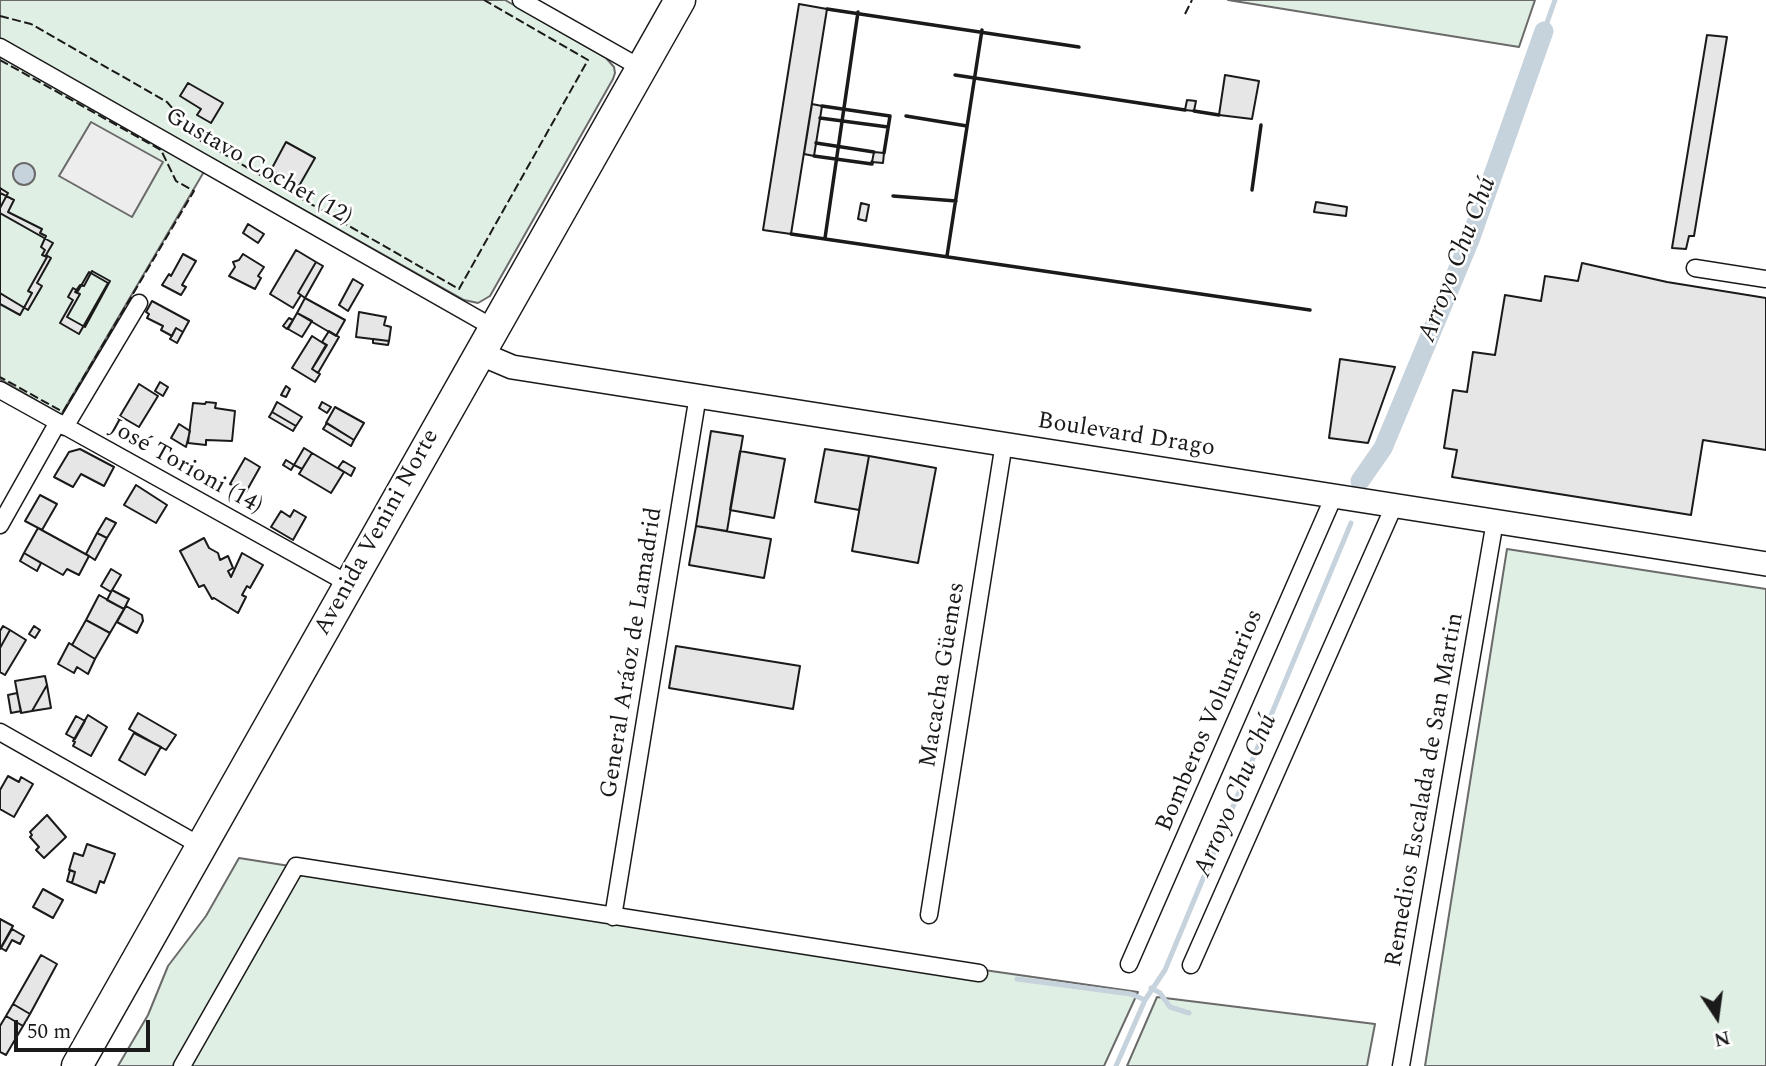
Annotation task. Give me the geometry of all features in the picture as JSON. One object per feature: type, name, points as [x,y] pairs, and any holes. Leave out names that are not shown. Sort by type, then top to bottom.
[{"type":"highway","name":"Avenida Venini Norte","points":[[77,1066],[680,0]]},
{"type":"main road","name":"Boulevard Drago","points":[[479,353],[512,367],[1766,565]]},
{"type":"street","points":[[521,0],[641,68]]},
{"type":"street","name":"Gustavo Cochet (12)","points":[[0,47],[494,328]]},
{"type":"street","points":[[1695,268],[1766,279]]},
{"type":"street","points":[[0,524],[139,303]]},
{"type":"street","name":"José Torioni (14)","points":[[0,390],[349,584]]},
{"type":"street","name":"General Aráoz de Lamadrid","points":[[613,917],[698,395]]},
{"type":"street","name":"Macacha Güemes","points":[[929,915],[1004,443]]},
{"type":"street","name":"Bomberos Voluntarios","points":[[1129,964],[1337,496]]},
{"type":"street","points":[[1191,965],[1385,505]]},
{"type":"street","name":"Remedios Escalada de San Martin","points":[[1401,1066],[1495,521]]},
{"type":"street","points":[[0,732],[201,846]]},
{"type":"street","points":[[181,1066],[296,866],[979,973]]},
{"type":"green space","points":[[0,0],[505,0],[606,58],[614,67],[615,73],[490,296],[478,303],[464,300],[212,158],[61,415],[0,379]]},
{"type":"green space","points":[[1228,0],[1535,0],[1519,47]]},
{"type":"green space","points":[[1507,549],[1766,589],[1766,1066],[1425,1066]]},
{"type":"green space","points":[[239,858],[613,917],[1138,992],[1104,1066],[118,1066],[148,1015],[168,966],[206,916]]},
{"type":"green space","points":[[1157,997],[1375,1024],[1367,1066],[1127,1066]]},
{"type":"shaded area","points":[[91,122],[163,162],[132,217],[59,176]]},
{"type":"shaded area","points":[[24,163],[32,166],[35,174],[32,182],[24,185],[16,182],[13,174],[16,166]]},
{"type":"building","points":[[799,4],[827,9],[791,234],[763,230]]},
{"type":"building","points":[[1707,35],[1727,37],[1694,236],[1689,236],[1686,249],[1672,248]]},
{"type":"building","points":[[1225,75],[1259,81],[1252,119],[1219,115]]},
{"type":"building","points":[[188,83],[223,103],[211,123],[197,115],[201,109],[180,96]]},
{"type":"building","points":[[1187,100],[1196,101],[1194,111],[1185,110]]},
{"type":"building","points":[[812,104],[822,106],[814,156],[804,154]]},
{"type":"building","points":[[286,142],[315,158],[299,186],[271,170]]},
{"type":"building","points":[[874,152],[884,153],[883,163],[872,162]]},
{"type":"building","points":[[0,188],[8,193],[0,208]]},
{"type":"building","points":[[0,193],[14,200],[8,212],[42,229],[40,233],[46,236],[41,247],[45,250],[42,255],[47,257],[28,291],[32,293],[20,315],[0,304]]},
{"type":"building","points":[[1316,202],[1347,207],[1346,216],[1314,212]]},
{"type":"building","points":[[861,203],[869,205],[866,221],[858,219]]},
{"type":"building","points":[[0,213],[53,243],[46,255],[51,258],[37,283],[42,286],[28,310],[0,293]]},
{"type":"building","points":[[248,224],[264,234],[258,243],[243,233]]},
{"type":"building","points":[[296,250],[316,262],[298,293],[301,295],[293,308],[270,294]]},
{"type":"building","points":[[183,254],[196,261],[182,285],[186,287],[181,295],[162,285],[169,274],[171,276]]},
{"type":"building","points":[[243,254],[264,267],[258,276],[261,278],[255,289],[229,276],[235,267],[233,262],[239,260]]},
{"type":"building","points":[[316,262],[323,266],[305,298],[298,293]]},
{"type":"building","points":[[1582,263],[1667,282],[1766,298],[1766,450],[1703,440],[1691,515],[1452,477],[1457,450],[1444,448],[1453,390],[1467,392],[1473,352],[1495,355],[1505,295],[1541,301],[1545,276],[1578,281]]},
{"type":"building","points":[[92,271],[110,281],[85,327],[67,317],[80,294],[75,292],[80,285],[84,286]]},
{"type":"building","points":[[89,272],[108,283],[79,334],[60,323],[73,300],[68,297],[73,288],[78,291]]},
{"type":"building","points":[[353,279],[363,285],[348,311],[339,305]]},
{"type":"building","points":[[305,298],[345,320],[336,336],[297,313]]},
{"type":"building","points":[[152,301],[189,321],[183,332],[176,328],[172,336],[161,330],[163,326],[147,318],[149,314],[146,312]]},
{"type":"building","points":[[359,312],[386,317],[384,325],[391,327],[389,341],[356,337]]},
{"type":"building","points":[[297,313],[312,321],[302,337],[288,329]]},
{"type":"building","points":[[289,318],[293,320],[287,329],[283,326]]},
{"type":"building","points":[[176,328],[183,332],[177,343],[170,339]]},
{"type":"building","points":[[329,331],[339,337],[318,373],[312,369],[327,345],[322,342]]},
{"type":"building","points":[[312,336],[326,345],[312,369],[320,374],[315,382],[292,368]]},
{"type":"building","points":[[373,339],[389,341],[388,345],[373,343]]},
{"type":"building","points":[[1340,359],[1395,367],[1368,443],[1329,438]]},
{"type":"building","points":[[160,382],[168,387],[163,396],[155,391]]},
{"type":"building","points":[[139,384],[158,396],[139,427],[120,416]]},
{"type":"building","points":[[286,386],[290,389],[286,397],[281,395]]},
{"type":"building","points":[[277,402],[302,417],[296,426],[272,412]]},
{"type":"building","points":[[322,402],[331,407],[327,413],[319,408]]},
{"type":"building","points":[[193,403],[216,403],[215,408],[235,411],[232,441],[206,440],[206,445],[188,443]]},
{"type":"building","points":[[335,407],[364,423],[354,440],[326,423]]},
{"type":"building","points":[[272,412],[296,426],[293,431],[269,417]]},
{"type":"building","points":[[327,423],[354,440],[351,446],[323,429]]},
{"type":"building","points":[[179,424],[190,431],[186,447],[171,438]]},
{"type":"building","points":[[711,431],[743,436],[727,531],[696,526]]},
{"type":"building","points":[[304,448],[312,453],[302,469],[294,465]]},
{"type":"building","points":[[80,449],[114,467],[104,486],[81,474],[73,487],[54,477],[69,452]]},
{"type":"building","points":[[825,449],[869,456],[859,510],[815,502]]},
{"type":"building","points":[[740,451],[785,459],[774,518],[730,510]]},
{"type":"building","points":[[312,453],[344,472],[331,493],[299,474]]},
{"type":"building","points":[[869,456],[936,468],[918,563],[852,551]]},
{"type":"building","points":[[245,458],[260,467],[246,492],[230,484]]},
{"type":"building","points":[[286,460],[294,465],[291,470],[283,465]]},
{"type":"building","points":[[343,461],[355,468],[351,476],[338,468]]},
{"type":"building","points":[[136,485],[167,505],[156,523],[124,505]]},
{"type":"building","points":[[40,495],[57,504],[42,530],[25,521]]},
{"type":"building","points":[[294,510],[306,517],[293,540],[271,527],[281,511],[290,517]]},
{"type":"building","points":[[106,518],[116,523],[107,538],[97,533]]},
{"type":"building","points":[[696,526],[771,539],[764,578],[689,565]]},
{"type":"building","points":[[38,528],[89,556],[79,575],[67,569],[63,575],[24,553]]},
{"type":"building","points":[[97,533],[107,538],[95,560],[86,554]]},
{"type":"building","points":[[204,538],[209,548],[218,553],[220,560],[228,556],[233,568],[228,571],[231,577],[242,553],[263,565],[250,588],[247,586],[242,595],[246,597],[238,613],[212,599],[204,585],[199,587],[180,551]]},
{"type":"building","points":[[24,553],[41,563],[37,571],[20,561]]},
{"type":"building","points":[[111,569],[121,575],[111,592],[101,586]]},
{"type":"building","points":[[112,590],[129,599],[124,609],[107,600]]},
{"type":"building","points":[[99,595],[124,609],[110,633],[86,620]]},
{"type":"building","points":[[126,606],[142,615],[143,621],[137,633],[117,622]]},
{"type":"building","points":[[86,620],[110,633],[95,659],[72,645]]},
{"type":"building","points":[[3,626],[10,630],[0,648],[0,631]]},
{"type":"building","points":[[34,626],[40,630],[35,638],[29,634]]},
{"type":"building","points":[[10,630],[26,640],[5,675],[0,672],[0,648]]},
{"type":"building","points":[[69,643],[95,659],[88,674],[77,667],[74,673],[58,664]]},
{"type":"building","points":[[676,646],[800,666],[793,709],[669,688]]},
{"type":"building","points":[[45,676],[47,685],[32,711],[21,713],[15,681]]},
{"type":"building","points":[[47,685],[51,708],[32,711]]},
{"type":"building","points":[[17,693],[21,711],[11,713],[8,695]]},
{"type":"building","points":[[138,713],[176,735],[166,750],[129,729]]},
{"type":"building","points":[[88,715],[107,727],[91,756],[73,746],[73,741]]},
{"type":"building","points":[[76,716],[85,721],[75,739],[66,734]]},
{"type":"building","points":[[134,733],[161,747],[145,775],[119,760]]},
{"type":"building","points":[[8,776],[19,782],[21,777],[33,784],[14,817],[0,809],[0,790]]},
{"type":"building","points":[[47,815],[66,837],[44,858],[36,850],[39,847],[30,837],[30,832]]},
{"type":"building","points":[[87,844],[115,854],[104,883],[100,881],[96,893],[72,883],[75,872],[69,870],[74,853],[83,856]]},
{"type":"building","points":[[70,870],[75,872],[72,883],[67,881]]},
{"type":"building","points":[[43,889],[63,900],[53,918],[33,907]]},
{"type":"building","points":[[0,919],[13,926],[0,949]]},
{"type":"building","points":[[12,929],[24,936],[20,944],[12,940],[6,951],[1,948]]},
{"type":"building","points":[[41,955],[57,964],[30,1014],[13,1004]]},
{"type":"building","points":[[13,1004],[30,1014],[23,1026],[6,1016]]},
{"type":"building","points":[[6,1016],[23,1026],[6,1055],[0,1052],[0,1026]]},
{"type":"waterway","points":[[1544,31],[1555,0]]},
{"type":"waterway","name":"Arroyo Chu Chú","points":[[1360,481],[1383,448],[1470,240],[1544,31]]},
{"type":"waterway","name":"Arroyo Chu Chú","points":[[1116,1066],[1145,1000],[1165,970],[1351,523]]},
{"type":"waterway","points":[[1017,979],[1131,994],[1145,1000]]},
{"type":"waterway","points":[[1151,988],[1160,993],[1170,1007],[1189,1013]]},
{"type":"fence","points":[[0,16],[31,24],[167,102],[201,141],[459,289],[588,60],[484,0]]},
{"type":"fence","points":[[1185,14],[1192,0]]},
{"type":"fence","points":[[0,60],[161,150],[176,181],[194,191],[63,412],[0,377]]},
{"type":"wall","points":[[827,9],[1079,47]]},
{"type":"wall","points":[[825,238],[858,12]]},
{"type":"wall","points":[[947,256],[982,30]]},
{"type":"wall","points":[[955,75],[1185,110]]},
{"type":"wall","points":[[822,106],[890,116],[884,153]]},
{"type":"wall","points":[[1194,111],[1219,115]]},
{"type":"wall","points":[[906,116],[967,126]]},
{"type":"wall","points":[[820,118],[888,127]]},
{"type":"wall","points":[[1252,190],[1261,125]]},
{"type":"wall","points":[[816,143],[874,152]]},
{"type":"wall","points":[[814,156],[872,162]]},
{"type":"wall","points":[[893,196],[956,201]]},
{"type":"wall","points":[[791,234],[1310,310]]}]
